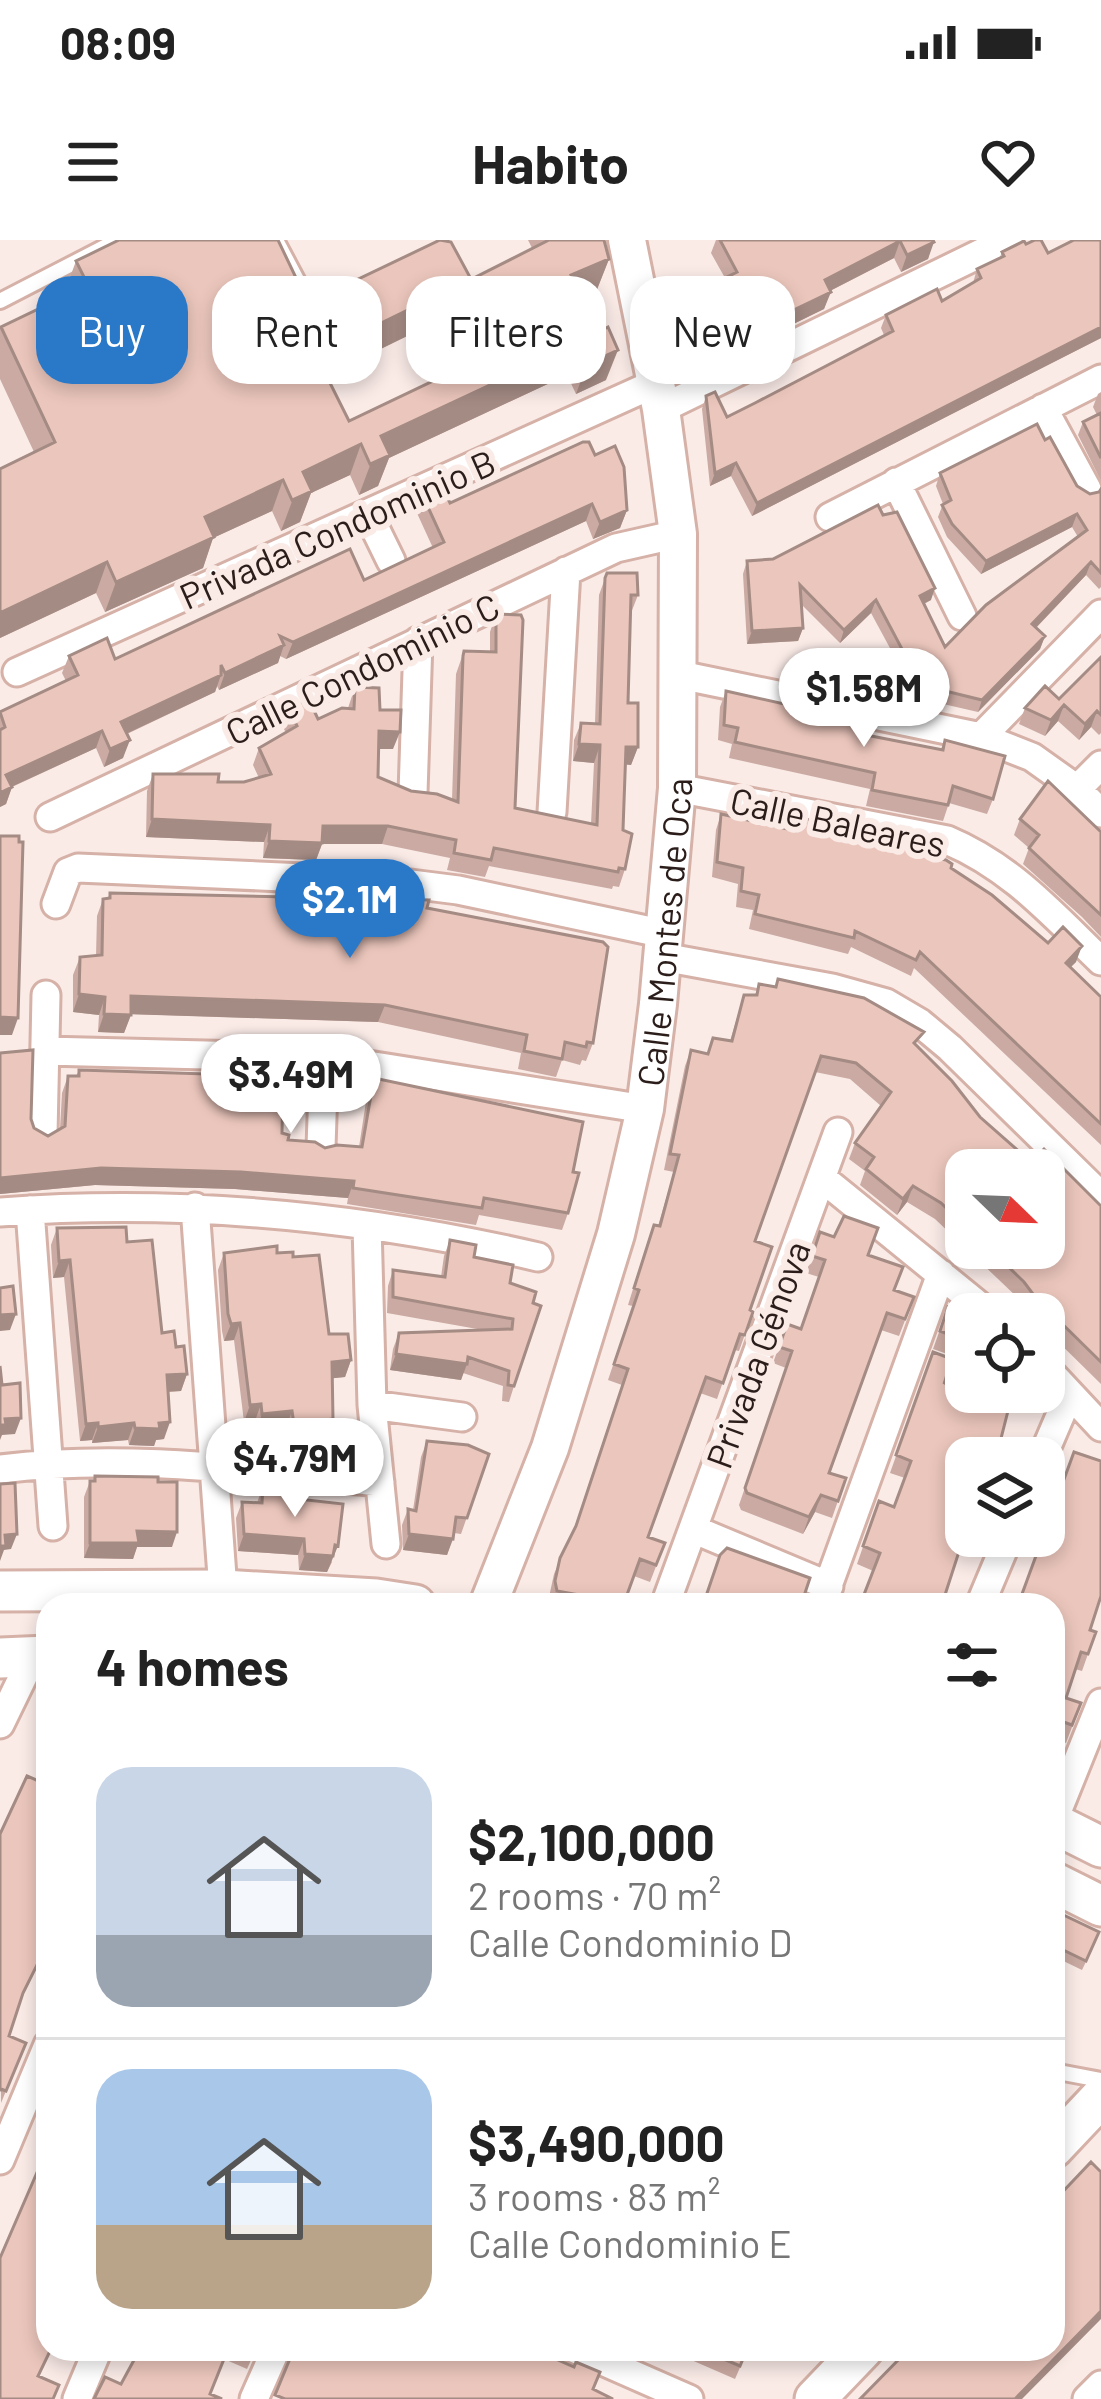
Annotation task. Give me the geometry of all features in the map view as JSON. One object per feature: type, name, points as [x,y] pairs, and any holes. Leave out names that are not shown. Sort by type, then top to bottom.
[{"type":"main road","points":[[0,1592],[274,1593]]},
{"type":"main road","points":[[1065,1829],[1101,1847]]},
{"type":"main road","points":[[1065,1888],[1101,1906]]},
{"type":"main road","points":[[1065,2135],[1101,2097]]},
{"type":"main road","points":[[814,2399],[851,2361]]},
{"type":"street","name":"Privada Condominio B","points":[[17,672],[368,514],[658,396],[1008,240]]},
{"type":"street","name":"Calle Montes de Oca","points":[[493,1593],[556,1426],[616,1234],[645,1109],[664,946],[677,788],[678,534],[629,241]]},
{"type":"street","points":[[830,517],[1101,379]]},
{"type":"street","points":[[1043,408],[1087,489]]},
{"type":"street","points":[[896,482],[962,616]]},
{"type":"street","points":[[368,514],[391,561]]},
{"type":"street","name":"Calle Condominio C","points":[[50,817],[616,548],[678,534]]},
{"type":"street","points":[[552,812],[566,571]]},
{"type":"street","points":[[981,737],[1101,614]]},
{"type":"street","points":[[412,793],[418,641]]},
{"type":"street","points":[[680,675],[981,737],[1032,757],[1101,813]]},
{"type":"street","points":[[1077,789],[1101,765]]},
{"type":"street","name":"Calle Baleares","points":[[677,788],[947,840],[986,856],[1101,961]]},
{"type":"street","points":[[56,904],[68,872],[78,868],[324,878],[458,890],[886,1003],[950,1048],[1101,1196]]},
{"type":"street","points":[[44,1135],[46,995]]},
{"type":"street","points":[[45,1051],[324,1058],[645,1109]]},
{"type":"street","points":[[321,1147],[324,1058]]},
{"type":"street","name":"Privada Génova","points":[[669,1593],[838,1132]]},
{"type":"street","points":[[821,1178],[964,1293]]},
{"type":"street","points":[[195,1208],[223,1590]]},
{"type":"street","points":[[0,1212],[195,1208],[453,1237],[538,1257]]},
{"type":"street","points":[[30,1210],[53,1526]]},
{"type":"street","points":[[367,1226],[372,1405],[386,1544]]},
{"type":"street","points":[[826,1593],[941,1274]]},
{"type":"street","points":[[1065,1390],[1101,1427]]},
{"type":"street","points":[[1051,1437],[1069,1395]]},
{"type":"street","points":[[372,1405],[462,1417]]},
{"type":"street","points":[[0,1468],[47,1463],[214,1468],[380,1482]]},
{"type":"street","points":[[693,1529],[819,1593]]},
{"type":"street","points":[[985,1593],[1000,1557]]},
{"type":"street","points":[[0,1724],[27,1657]]},
{"type":"street","points":[[1065,1793],[1101,1703]]},
{"type":"street","points":[[0,2160],[36,2073]]},
{"type":"street","points":[[77,2399],[93,2361]]},
{"type":"street","points":[[254,2399],[270,2361]]},
{"type":"street","points":[[602,2361],[689,2399]]},
{"type":"street","points":[[1088,2399],[1101,2385]]},
{"type":"lane","points":[[0,301],[118,240]]},
{"type":"lane","points":[[276,240],[297,276]]},
{"type":"lane","points":[[1065,2073],[1101,2080]]},
{"type":"building","points":[[119,240],[278,240],[295,276],[212,276],[212,384],[330,384],[349,421],[427,384],[492,384],[381,436],[390,455],[370,464],[361,444],[303,472],[312,491],[292,500],[283,480],[205,517],[214,537],[116,582],[107,562],[0,613],[0,469],[55,442],[1,327],[36,310],[36,384],[188,384],[188,276],[84,276],[76,261]]},
{"type":"building","points":[[440,240],[451,242],[469,276],[406,276],[406,311],[382,323],[382,276],[365,276]]},
{"type":"building","points":[[549,240],[604,240],[609,259],[571,276],[478,276]]},
{"type":"building","points":[[720,240],[933,240],[934,242],[907,255],[900,241],[825,280],[831,292],[795,309],[795,276],[729,276],[737,272]]},
{"type":"building","points":[[1041,240],[1048,253],[1074,240],[1101,240],[1101,327],[757,503],[736,463],[715,473],[706,396],[715,392],[727,417],[893,331],[886,315],[937,289],[942,301],[981,278],[977,269],[1004,256],[1002,252]]},
{"type":"building","points":[[608,327],[618,350],[606,355]]},
{"type":"building","points":[[1101,413],[1101,458],[1083,422]]},
{"type":"building","points":[[1037,424],[1045,440],[1050,437],[1077,486],[1090,494],[1101,489],[1101,573],[1091,562],[1032,624],[1045,636],[982,700],[921,685],[876,600],[844,630],[800,585],[803,628],[752,631],[747,561],[773,559],[878,505],[883,515],[897,512],[935,588],[920,596],[945,647],[986,605],[1087,530],[1077,514],[986,561],[952,524],[942,505],[951,500],[940,473]]},
{"type":"building","points":[[589,442],[595,455],[615,446],[624,467],[627,510],[600,522],[592,504],[293,642],[280,636],[284,645],[225,673],[221,665],[221,675],[121,722],[130,740],[110,749],[102,731],[6,775],[12,787],[0,793],[0,730],[5,727],[0,712],[78,675],[69,656],[107,638],[115,659],[350,549],[364,580],[444,542],[422,494],[442,485],[450,503]]},
{"type":"building","points":[[607,573],[637,573],[638,595],[631,595],[628,703],[638,703],[638,747],[626,747],[623,830],[632,834],[625,869],[618,872],[494,848],[491,860],[454,853],[456,840],[388,826],[323,826],[322,843],[269,841],[270,825],[152,819],[153,774],[219,774],[218,782],[244,782],[271,774],[259,748],[297,726],[289,709],[309,700],[318,719],[342,708],[354,709],[355,687],[379,688],[380,710],[401,710],[400,732],[379,731],[378,777],[458,802],[464,651],[496,652],[496,614],[521,615],[523,620],[515,808],[597,825],[600,745],[579,744],[581,723],[600,724]]},
{"type":"building","points":[[1101,657],[1101,715],[1097,711],[1085,724],[1064,705],[1051,720],[1025,708],[1045,686],[1059,699]]},
{"type":"building","points":[[726,691],[864,722],[861,734],[943,750],[945,740],[1005,756],[993,799],[953,786],[948,805],[872,790],[875,773],[735,742],[738,728],[724,725]]},
{"type":"building","points":[[1048,781],[1101,832],[1101,915],[1029,848],[1039,835],[1020,819]]},
{"type":"building","points":[[721,814],[796,831],[799,817],[825,824],[827,818],[927,837],[922,855],[952,864],[951,868],[992,895],[1048,943],[1063,927],[1082,946],[1066,963],[1101,997],[1101,1124],[920,952],[916,960],[855,931],[854,938],[755,914],[759,895],[741,891],[743,868],[717,862]]},
{"type":"building","points":[[0,836],[19,836],[23,842],[18,1018],[0,1017]]},
{"type":"building","points":[[110,893],[429,900],[427,908],[603,942],[608,947],[593,1043],[587,1042],[586,1047],[565,1042],[562,1059],[524,1051],[527,1035],[385,1005],[131,996],[131,1015],[104,1014],[105,997],[79,994],[80,957],[102,955],[103,899],[110,898]]},
{"type":"building","points":[[778,979],[864,998],[924,1032],[914,1043],[980,1117],[1016,1149],[945,1149],[945,1207],[913,1186],[903,1199],[866,1169],[874,1157],[855,1143],[891,1092],[856,1063],[821,1056],[755,1241],[772,1247],[745,1335],[740,1334],[723,1383],[706,1377],[648,1537],[665,1543],[656,1565],[640,1559],[628,1593],[557,1591],[560,1558],[576,1526],[628,1369],[614,1364],[679,1155],[670,1154],[691,1050],[708,1054],[713,1038],[732,1041],[744,995],[757,995],[759,984],[776,987]]},
{"type":"building","points":[[33,1050],[31,1119],[34,1128],[48,1136],[65,1126],[68,1076],[79,1076],[79,1070],[276,1076],[283,1078],[282,1133],[289,1135],[288,1140],[315,1142],[325,1148],[362,1147],[374,1078],[583,1122],[573,1172],[579,1173],[568,1213],[484,1198],[482,1208],[353,1188],[354,1181],[241,1172],[101,1168],[0,1178],[0,1053]]},
{"type":"building","points":[[1065,1170],[1101,1206],[1101,1362],[1065,1327],[1065,1293],[1032,1293],[1011,1269],[1065,1269]]},
{"type":"building","points":[[844,1216],[878,1228],[868,1255],[903,1267],[894,1290],[914,1297],[905,1319],[887,1313],[829,1473],[846,1478],[838,1501],[821,1495],[809,1517],[747,1493],[745,1488],[792,1351],[779,1347],[787,1324],[801,1329],[825,1260],[812,1256],[820,1232],[834,1237]]},
{"type":"building","points":[[126,1227],[127,1242],[152,1240],[162,1333],[174,1331],[176,1347],[184,1346],[187,1374],[167,1375],[170,1422],[159,1423],[160,1429],[135,1428],[134,1423],[86,1424],[70,1260],[59,1261],[57,1228]]},
{"type":"building","points":[[450,1240],[476,1245],[474,1257],[513,1265],[510,1283],[536,1292],[533,1303],[541,1306],[514,1386],[508,1385],[509,1371],[468,1357],[467,1364],[396,1354],[399,1333],[512,1329],[513,1319],[393,1297],[393,1270],[445,1277]]},
{"type":"building","points":[[277,1246],[277,1253],[293,1252],[293,1257],[319,1255],[329,1334],[348,1334],[351,1360],[332,1362],[333,1419],[294,1424],[292,1411],[262,1414],[261,1404],[250,1405],[240,1323],[231,1324],[228,1314],[224,1253]]},
{"type":"building","points":[[13,1286],[16,1314],[0,1315],[0,1288]]},
{"type":"building","points":[[933,1352],[945,1356],[945,1413],[1007,1413],[1001,1437],[945,1437],[945,1557],[957,1557],[946,1593],[865,1593],[880,1553],[863,1546],[879,1501],[894,1507],[911,1461],[896,1455]]},
{"type":"building","points":[[0,1366],[2,1385],[20,1383],[21,1418],[5,1419],[6,1425],[0,1425]]},
{"type":"building","points":[[427,1441],[468,1445],[489,1454],[467,1518],[456,1517],[453,1539],[409,1534],[408,1509],[416,1511]]},
{"type":"building","points":[[1074,1452],[1101,1461],[1101,1596],[1090,1630],[1096,1632],[1088,1654],[1081,1652],[1066,1698],[1081,1703],[1072,1725],[1065,1722],[1065,1593],[1022,1593],[1036,1557],[1065,1557],[1065,1477]]},
{"type":"building","points":[[95,1476],[158,1477],[158,1482],[177,1482],[177,1532],[137,1531],[139,1543],[90,1543],[90,1481]]},
{"type":"building","points":[[15,1483],[17,1534],[5,1535],[6,1546],[0,1546],[0,1484]]},
{"type":"building","points":[[263,1486],[290,1488],[289,1498],[343,1504],[333,1556],[305,1554],[304,1539],[244,1534],[242,1502],[262,1503]]},
{"type":"building","points":[[727,1548],[810,1578],[805,1593],[707,1593]]},
{"type":"building","points":[[27,1776],[36,1780],[36,1967],[9,2036],[26,2043],[6,2091],[0,2091],[0,1834]]},
{"type":"building","points":[[1065,1916],[1099,1932],[1086,1961],[1065,1951]]},
{"type":"building","points":[[1091,2162],[1101,2172],[1101,2311],[1065,2348],[1065,2189]]},
{"type":"building","points":[[36,2175],[36,2361],[45,2361],[38,2376],[59,2385],[53,2399],[0,2399],[0,2258]]},
{"type":"building","points":[[133,2361],[223,2361],[210,2394],[222,2399],[94,2399],[105,2377],[121,2384]]},
{"type":"building","points":[[289,2361],[560,2361],[600,2372],[593,2389],[613,2399],[285,2399],[275,2395]]},
{"type":"building","points":[[897,2361],[1052,2361],[1015,2399],[860,2399]]}]
